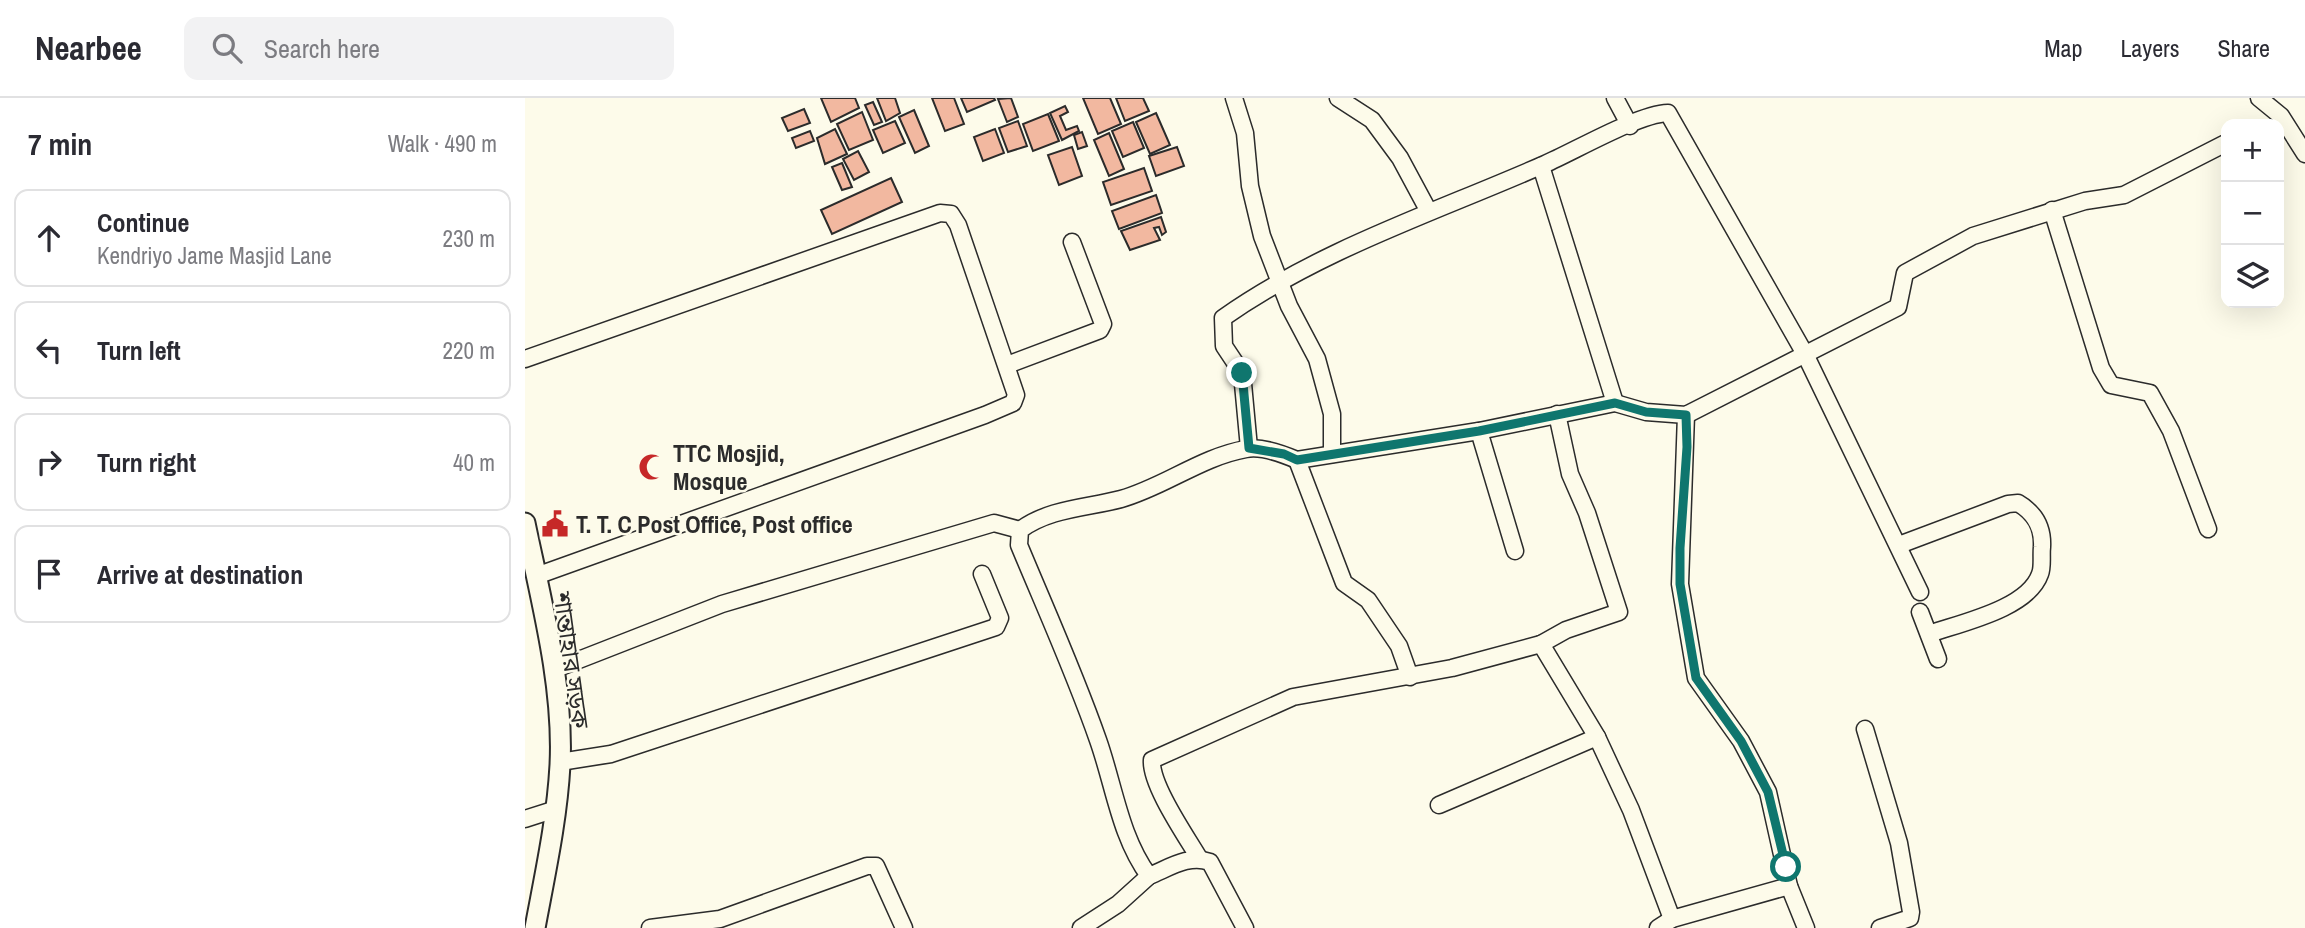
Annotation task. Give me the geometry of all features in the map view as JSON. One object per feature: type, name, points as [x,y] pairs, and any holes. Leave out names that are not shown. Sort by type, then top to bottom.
[{"type":"main road","name":"শান্তাহার সড়ক","points":[[525,523],[553,670],[560,762],[556,809],[535,928]]},
{"type":"street","points":[[1234,98],[1245,132],[1250,186],[1262,236],[1289,306],[1317,359],[1332,414],[1332,454]]},
{"type":"street","points":[[1338,98],[1372,120],[1400,158],[1428,211]]},
{"type":"street","points":[[1615,98],[1630,126]]},
{"type":"street","points":[[2259,98],[2281,116],[2305,154]]},
{"type":"street","points":[[1249,448],[1242,373],[1224,345],[1223,318],[1279,281],[1428,211],[1664,113],[1671,115],[1805,354],[1920,592]]},
{"type":"street","points":[[2275,119],[2281,116]]},
{"type":"street","points":[[553,670],[722,604],[994,523],[1020,530],[1063,510],[1124,498],[1208,459],[1249,448],[1284,454],[1297,460],[1479,431],[1615,403],[1646,412],[1686,415],[1898,307],[1901,278],[1915,266],[1973,236],[2085,201],[2124,195],[2221,146]]},
{"type":"street","points":[[1541,166],[1615,403]]},
{"type":"street","points":[[2053,211],[2101,368],[2111,385],[2150,393],[2171,431],[2208,529]]},
{"type":"street","points":[[525,359],[940,213],[951,214],[958,225],[1016,395],[1013,403],[536,576]]},
{"type":"street","points":[[1007,365],[1100,330],[1103,324],[1072,242]]},
{"type":"street","points":[[1199,858],[1161,789],[1151,768],[1152,760],[1293,697],[1410,677],[1541,644],[1566,630],[1619,612],[1587,513],[1570,474],[1557,414]]},
{"type":"street","points":[[1686,415],[1687,447],[1680,584],[1696,678],[1741,741],[1768,792],[1789,886],[1807,928]]},
{"type":"street","points":[[1479,431],[1515,551]]},
{"type":"street","points":[[1297,460],[1344,583],[1368,600],[1399,646],[1410,677]]},
{"type":"street","points":[[1899,545],[2008,503],[2018,503],[2037,519],[2042,542],[2040,574],[2026,593],[2003,608],[1929,634]]},
{"type":"street","points":[[1020,530],[1020,545],[1098,740],[1130,842],[1149,876]]},
{"type":"street","points":[[560,762],[611,754],[996,627],[1000,618],[982,574]]},
{"type":"street","points":[[1920,612],[1938,659]]},
{"type":"street","points":[[1541,644],[1597,737],[1631,810],[1665,923],[1789,886]]},
{"type":"street","points":[[1865,729],[1899,843],[1911,912],[1910,918],[1880,928]]},
{"type":"street","points":[[1439,805],[1597,737]]},
{"type":"street","points":[[525,819],[556,809]]},
{"type":"street","points":[[1081,928],[1118,904],[1149,876],[1199,858],[1210,862],[1245,928]]},
{"type":"street","points":[[650,928],[720,919],[867,866],[876,866],[904,928]]},
{"type":"building","points":[[821,98],[855,98],[859,108],[831,122]]},
{"type":"building","points":[[877,98],[895,98],[900,113],[886,121]]},
{"type":"building","points":[[932,98],[954,98],[964,124],[945,131]]},
{"type":"building","points":[[961,98],[994,98],[995,100],[967,112]]},
{"type":"building","points":[[1011,98],[1018,117],[1007,122],[998,99]]},
{"type":"building","points":[[1083,98],[1110,98],[1121,124],[1098,134]]},
{"type":"building","points":[[1116,98],[1143,98],[1149,111],[1125,121]]},
{"type":"building","points":[[873,102],[882,122],[874,125],[865,105]]},
{"type":"building","points":[[1065,106],[1068,112],[1060,116],[1066,130],[1077,126],[1079,131],[1062,140],[1050,113]]},
{"type":"building","points":[[804,109],[810,123],[788,131],[782,118]]},
{"type":"building","points":[[914,110],[929,146],[915,153],[899,117]]},
{"type":"building","points":[[862,112],[873,140],[849,150],[837,124]]},
{"type":"building","points":[[1156,113],[1170,145],[1150,154],[1136,122]]},
{"type":"building","points":[[1048,114],[1059,141],[1033,151],[1023,124]]},
{"type":"building","points":[[895,121],[905,143],[883,153],[873,130]]},
{"type":"building","points":[[1018,121],[1027,146],[1008,152],[999,128]]},
{"type":"building","points":[[1133,122],[1144,148],[1123,157],[1112,131]]},
{"type":"building","points":[[835,129],[847,154],[825,164],[817,138]]},
{"type":"building","points":[[995,129],[1004,153],[983,161],[974,137]]},
{"type":"building","points":[[810,131],[814,141],[796,148],[792,138]]},
{"type":"building","points":[[1082,132],[1087,146],[1078,149],[1074,135]]},
{"type":"building","points":[[1109,133],[1124,169],[1109,176],[1094,140]]},
{"type":"building","points":[[1072,147],[1082,176],[1059,185],[1048,155]]},
{"type":"building","points":[[1177,147],[1184,166],[1156,176],[1149,156]]},
{"type":"building","points":[[858,151],[869,172],[854,180],[843,159]]},
{"type":"building","points":[[842,163],[852,187],[842,190],[832,167]]},
{"type":"building","points":[[1144,168],[1152,191],[1111,205],[1103,182]]},
{"type":"building","points":[[891,178],[902,202],[832,234],[821,210]]},
{"type":"building","points":[[1156,195],[1162,213],[1119,229],[1112,211]]},
{"type":"building","points":[[1161,217],[1166,232],[1162,235],[1159,227],[1154,228],[1160,240],[1130,250],[1121,231]]},
{"type":"place","name":"TTC Mosjid, Mosque","points":[[652,467]]},
{"type":"place","name":"T. T. C Post Office, Post office","points":[[555,524]]},
{"type":"route","points":[[1242,373],[1249,448],[1284,454],[1297,460],[1479,431],[1615,403],[1646,412],[1686,415],[1687,447],[1680,584],[1696,678],[1741,741],[1768,792],[1786,867]]}]
